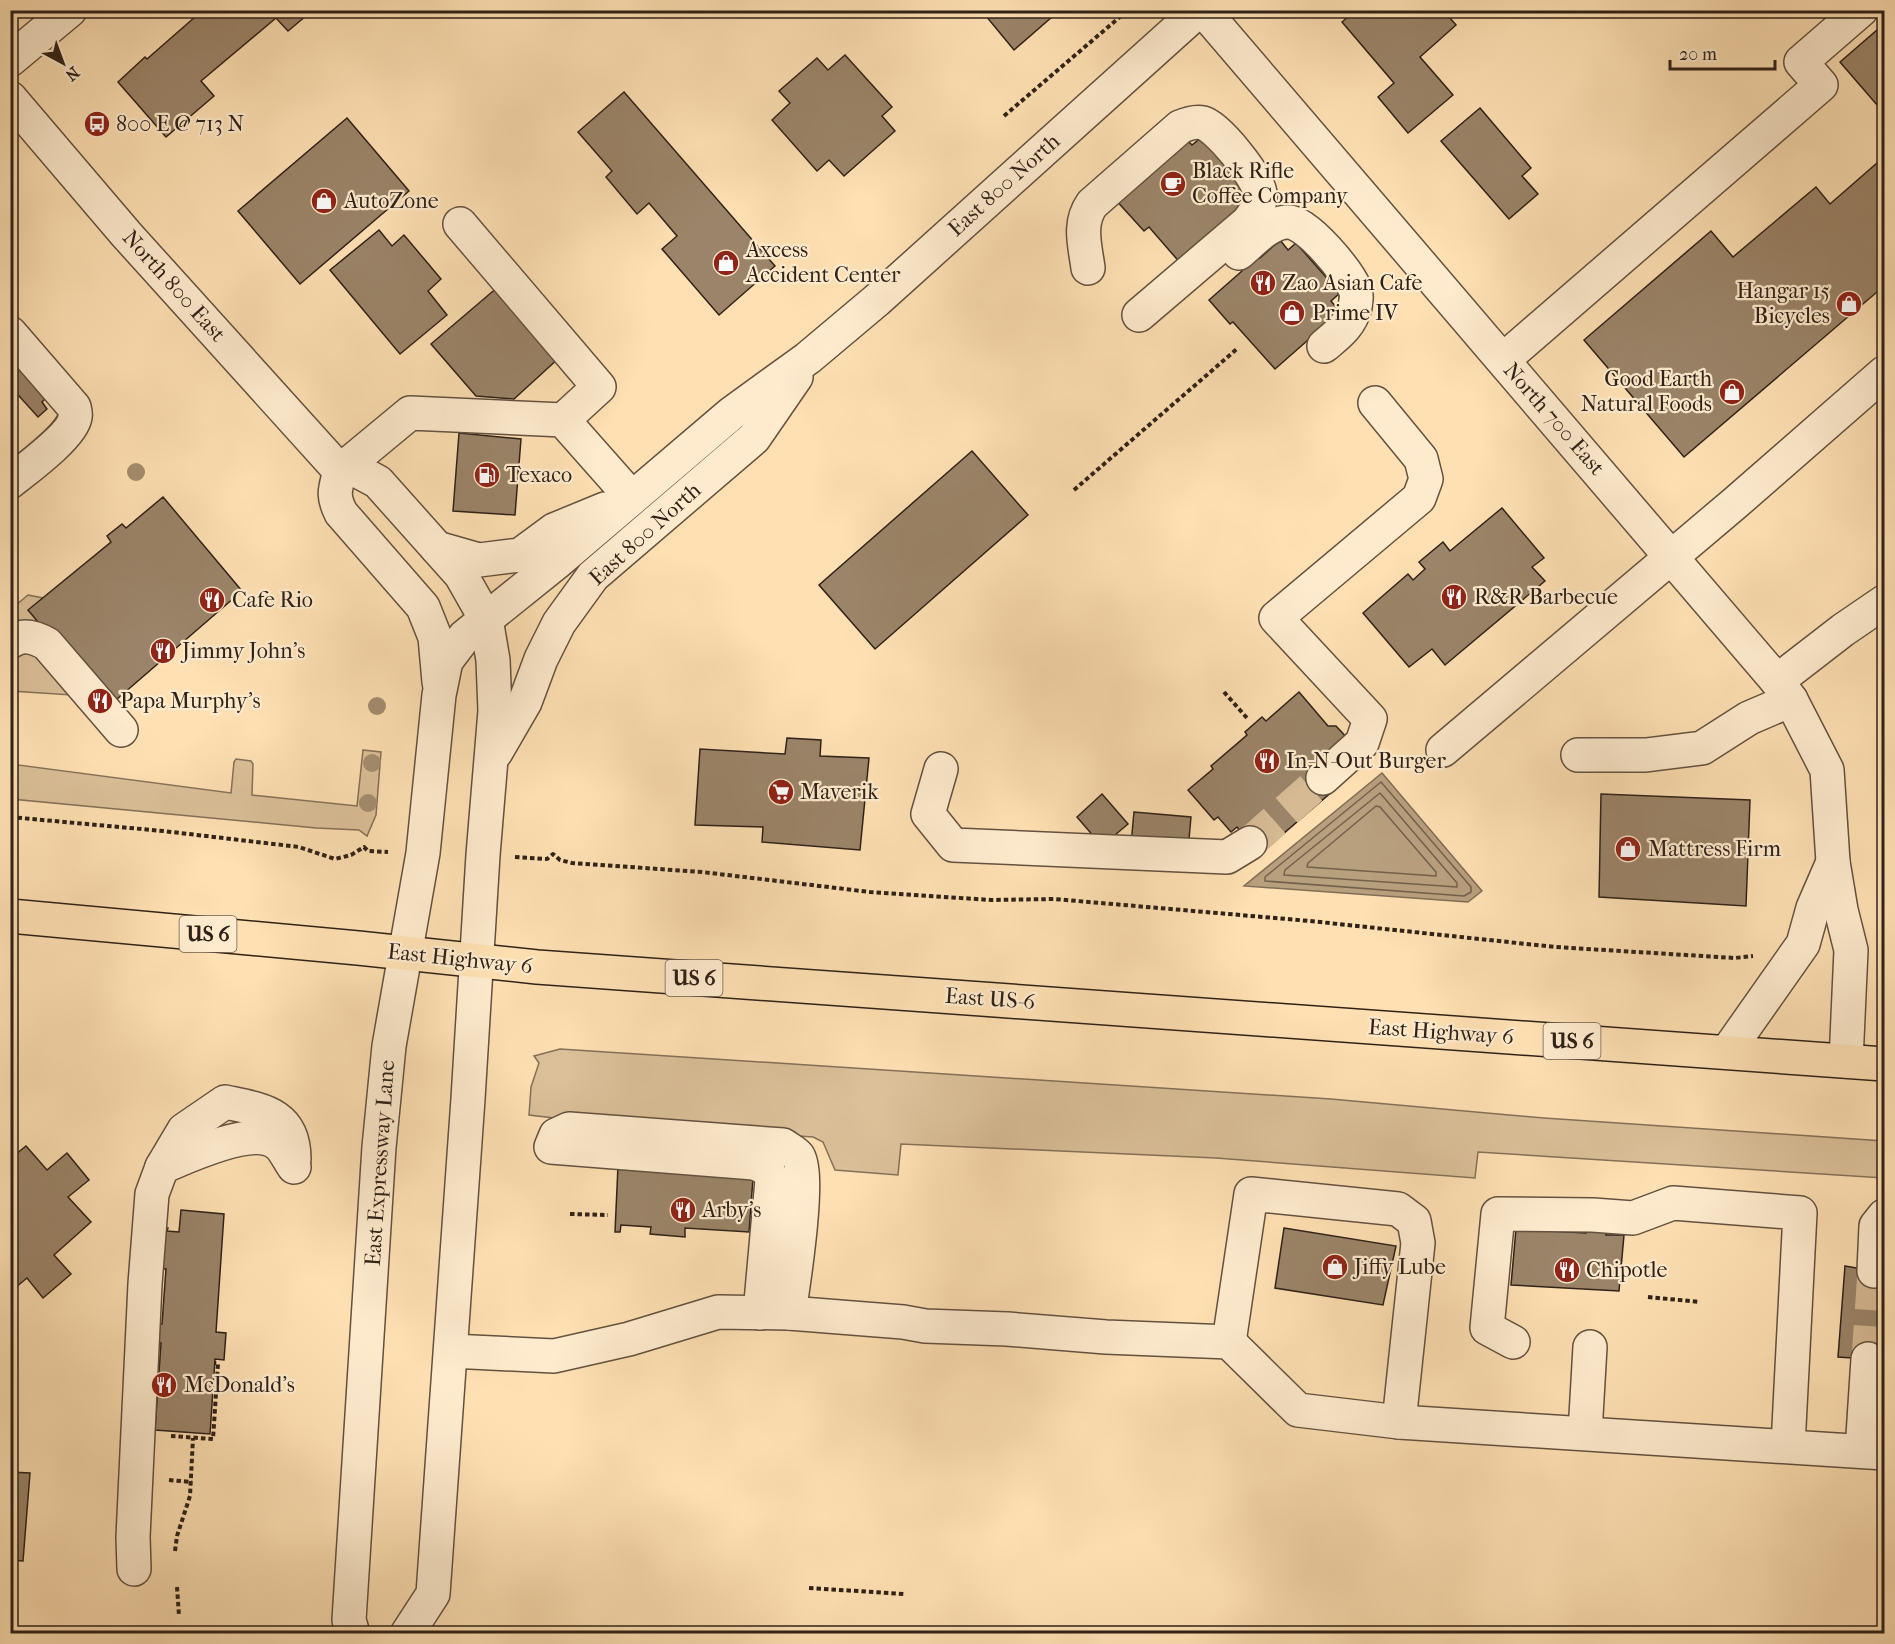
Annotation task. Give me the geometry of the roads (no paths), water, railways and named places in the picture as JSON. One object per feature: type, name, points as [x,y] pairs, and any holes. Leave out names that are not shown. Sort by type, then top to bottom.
[{"type":"highway","name":"East Highway 6","points":[[10,916],[406,953],[477,962],[911,994]]},
{"type":"highway","name":"East US-6","points":[[911,994],[1069,1005]]},
{"type":"highway","name":"East Highway 6","points":[[1069,1005],[1884,1064]]},
{"type":"street","points":[[10,60],[70,10]]},
{"type":"street","name":"East 800 North","points":[[439,695],[446,661],[465,636],[732,413],[808,358],[877,300],[1201,10]]},
{"type":"street","name":"North 700 East","points":[[1201,10],[1672,555],[1784,690],[1827,771],[1833,862],[1851,951],[1846,1061]]},
{"type":"street","points":[[1503,360],[1821,85],[1801,62],[1862,10]]},
{"type":"street","name":"North 800 East","points":[[10,99],[126,234],[340,471]]},
{"type":"street","points":[[1088,268],[1083,230],[1084,214],[1092,204],[1180,127],[1193,122],[1204,123],[1213,129],[1250,171],[1261,195],[1257,210],[1248,222],[1145,322],[1261,234],[1276,224],[1288,222],[1300,225],[1313,236],[1349,278],[1356,292],[1356,307],[1350,321],[1324,346]]},
{"type":"street","points":[[439,695],[435,637],[423,607],[341,513],[333,491],[340,471],[410,413],[563,420],[599,387],[460,224]]},
{"type":"street","points":[[10,333],[74,407],[75,417],[71,427],[60,440],[10,482]]},
{"type":"street","name":"East 800 North","points":[[491,761],[525,702],[559,623],[594,576],[754,438],[808,358]]},
{"type":"street","points":[[1443,750],[1884,373]]},
{"type":"street","points":[[1323,778],[1362,743],[1370,719],[1276,618],[1419,498],[1426,479],[1421,459],[1374,403]]},
{"type":"street","points":[[437,548],[479,560],[520,555],[554,530],[632,498],[563,420]]},
{"type":"street","points":[[340,471],[354,469],[378,482],[461,574],[486,619],[495,685],[433,1594],[407,1634]]},
{"type":"street","points":[[423,607],[456,616],[486,619],[546,599],[594,576]]},
{"type":"street","points":[[1578,754],[1646,755],[1702,748],[1749,718],[1784,690],[1843,630],[1884,602]]},
{"type":"street","points":[[10,642],[17,637],[35,637],[47,644],[121,730]]},
{"type":"street","name":"East Expressway Lane","points":[[353,1634],[349,1620],[379,1147],[389,1046],[423,853],[439,695]]},
{"type":"street","points":[[941,769],[928,814],[953,845],[1227,857],[1250,843]]},
{"type":"street","name":"North 700 East","points":[[1727,1052],[1803,944],[1813,908],[1833,862]]},
{"type":"street","points":[[569,1129],[783,1145],[798,1156],[804,1172],[795,1274],[774,1313],[772,1180],[767,1168],[754,1163],[551,1146],[556,1135],[569,1129]]},
{"type":"street","points":[[134,1569],[133,1538],[141,1336],[152,1194],[162,1167],[209,1148],[253,1136],[277,1143],[294,1167]]},
{"type":"street","points":[[1513,1342],[1486,1328],[1498,1215],[1507,1199],[1536,1193],[1800,1213],[1788,1446]]},
{"type":"street","points":[[1229,1342],[1251,1194],[1398,1209],[1414,1221],[1418,1243],[1399,1422]]},
{"type":"street","points":[[1874,1271],[1876,1226],[1884,1216]]},
{"type":"street","points":[[451,1351],[554,1356],[629,1339],[718,1312],[774,1313],[903,1322],[924,1326],[1229,1342],[1298,1410],[1399,1422],[1873,1452],[1868,1359]]},
{"type":"street","points":[[1586,1433],[1590,1347]]},
{"type":"water","points":[[1382,773],[1482,891],[1468,902],[1244,886]]},
{"type":"tunnel","points":[[1250,843],[1323,778]]},
{"type":"tunnel","points":[[1868,1359],[1874,1271]]},
{"type":"place","name":"800 E @ 713 N","points":[[97,124]]},
{"type":"place","name":"Black Rifle Coffee Company","points":[[1173,184]]},
{"type":"place","name":"AutoZone","points":[[324,201]]},
{"type":"place","name":"Axcess Accident Center","points":[[726,263]]},
{"type":"place","name":"Zao Asian Cafe","points":[[1263,283]]},
{"type":"place","name":"Hangar 15 Bicycles","points":[[1849,304]]},
{"type":"place","name":"Prime IV","points":[[1292,313]]},
{"type":"place","name":"Good Earth Natural Foods","points":[[1732,392]]},
{"type":"place","name":"Texaco","points":[[487,475]]},
{"type":"place","name":"R&R Barbecue","points":[[1454,597]]},
{"type":"place","name":"Cafe Rio","points":[[212,600]]},
{"type":"place","name":"Jimmy John's","points":[[163,651]]},
{"type":"place","name":"Papa Murphy's","points":[[100,701]]},
{"type":"place","name":"In-N-Out Burger","points":[[1267,761]]},
{"type":"place","name":"Maverik","points":[[781,792]]},
{"type":"place","name":"Mattress Firm","points":[[1628,849]]},
{"type":"place","name":"Arby's","points":[[683,1210]]},
{"type":"place","name":"Jiffy Lube","points":[[1335,1267]]},
{"type":"place","name":"Chipotle","points":[[1567,1270]]},
{"type":"place","name":"McDonald's","points":[[164,1385]]}]
